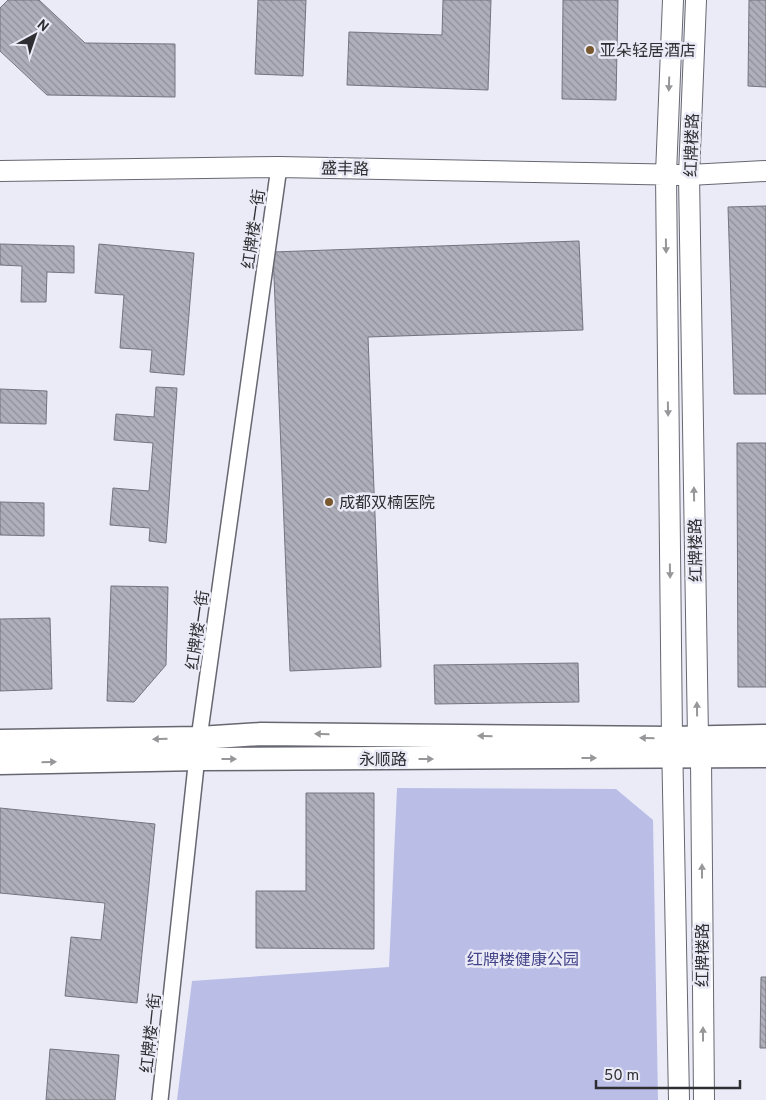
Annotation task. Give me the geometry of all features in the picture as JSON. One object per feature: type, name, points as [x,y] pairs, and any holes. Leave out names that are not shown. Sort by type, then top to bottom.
[{"type":"main road","points":[[699,748],[766,736]]},
{"type":"main road","points":[[0,741],[199,748]]},
{"type":"main road","name":"永顺路","points":[[0,763],[199,748],[699,748],[766,756]]},
{"type":"street","name":"红牌楼路","points":[[673,0],[666,174],[672,748],[679,1100]]},
{"type":"street","name":"红牌楼路","points":[[696,0],[689,174],[704,1100]]},
{"type":"street","name":"盛丰路","points":[[0,171],[279,167],[689,174],[766,170]]},
{"type":"street","name":"红牌楼一街","points":[[160,1100],[199,748],[279,167]]},
{"type":"green space","name":"红牌楼健康公园","points":[[397,788],[616,789],[653,820],[658,1100],[177,1100],[192,981],[389,967]]},
{"type":"building","points":[[8,0],[39,0],[85,43],[175,44],[175,97],[47,95],[0,51],[0,8]]},
{"type":"building","points":[[258,0],[306,0],[303,76],[255,74]]},
{"type":"building","points":[[443,0],[491,0],[488,90],[347,85],[349,32],[442,35]]},
{"type":"building","name":"亚朵轻居酒店","points":[[563,0],[618,0],[616,100],[562,99]]},
{"type":"building","points":[[749,0],[766,0],[766,87],[748,86]]},
{"type":"building","points":[[766,206],[766,394],[734,394],[728,207]]},
{"type":"building","name":"成都双楠医院","points":[[579,241],[583,330],[368,337],[381,667],[290,671],[273,252]]},
{"type":"building","points":[[0,244],[74,246],[74,273],[47,272],[46,302],[21,302],[22,266],[0,265]]},
{"type":"building","points":[[99,244],[194,253],[184,375],[150,372],[152,350],[120,348],[124,295],[95,293]]},
{"type":"building","points":[[156,387],[177,388],[166,543],[149,541],[150,528],[110,525],[113,488],[149,491],[153,443],[114,440],[116,414],[154,417]]},
{"type":"building","points":[[0,389],[47,391],[46,424],[0,423]]},
{"type":"building","points":[[737,443],[766,443],[766,687],[738,687]]},
{"type":"building","points":[[0,502],[44,503],[44,536],[0,535]]},
{"type":"building","points":[[111,586],[168,587],[166,665],[134,702],[107,701]]},
{"type":"building","points":[[50,618],[52,689],[0,691],[0,619]]},
{"type":"building","points":[[578,663],[579,702],[435,704],[434,665]]},
{"type":"building","points":[[306,793],[374,793],[374,949],[256,948],[256,891],[306,891]]},
{"type":"building","points":[[0,808],[155,824],[137,1003],[65,996],[71,937],[101,940],[105,903],[0,893]]},
{"type":"building","points":[[761,977],[766,977],[766,1048],[760,1048]]},
{"type":"building","points":[[50,1049],[119,1055],[115,1100],[46,1100]]},
{"type":"place","name":"亚朵轻居酒店","points":[[590,50]]},
{"type":"place","name":"成都双楠医院","points":[[329,502]]}]
